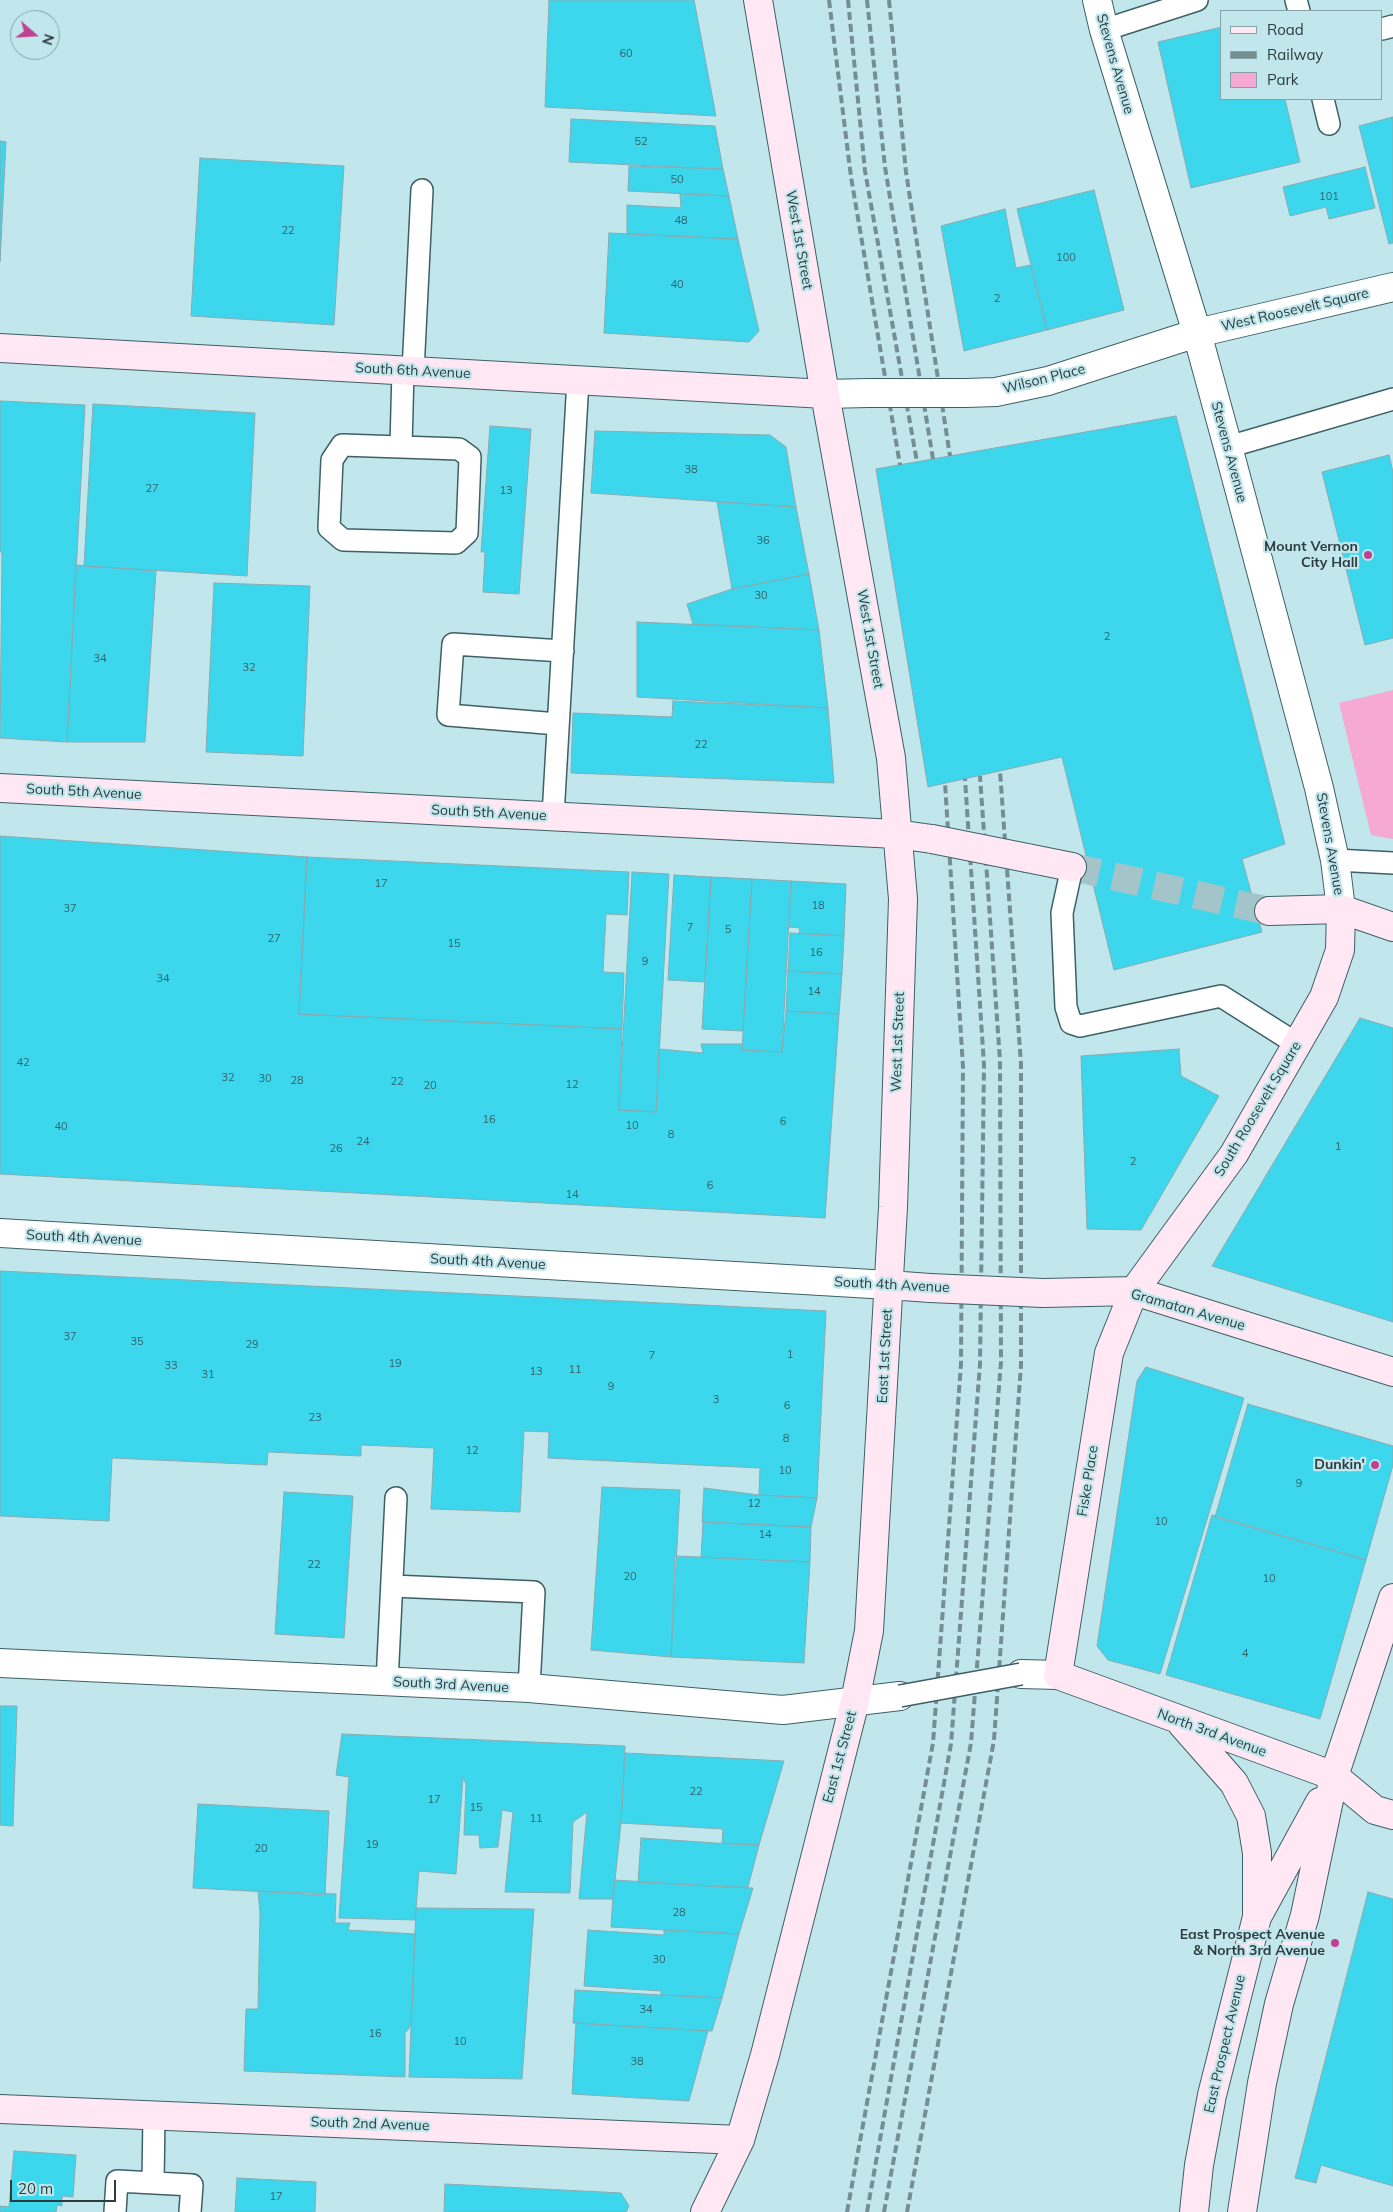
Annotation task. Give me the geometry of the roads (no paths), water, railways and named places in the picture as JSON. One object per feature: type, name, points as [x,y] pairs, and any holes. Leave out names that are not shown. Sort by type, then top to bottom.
[{"type":"street","name":"West 1st Street","points":[[758,0],[825,394],[891,758],[903,899],[889,1285]]},
{"type":"street","name":"Stevens Avenue","points":[[1097,0],[1104,30],[1197,333],[1320,788],[1335,860],[1342,909]]},
{"type":"street","name":"West Roosevelt Square","points":[[1197,333],[1393,288]]},
{"type":"street","name":"Wilson Place","points":[[825,394],[996,392],[1048,381],[1197,333]]},
{"type":"street","name":"South 6th Avenue","points":[[0,348],[825,394]]},
{"type":"street","name":"South 5th Avenue","points":[[0,788],[896,834],[932,839],[1072,867]]},
{"type":"street","points":[[1269,911],[1342,909],[1393,926]]},
{"type":"street","name":"South Roosevelt Square","points":[[1134,1291],[1234,1154],[1324,997],[1340,950],[1342,909]]},
{"type":"street","name":"South 4th Avenue","points":[[0,1233],[976,1290]]},
{"type":"street","name":"East 1st Street","points":[[705,2212],[740,2140],[765,2055],[855,1701],[869,1631],[889,1285]]},
{"type":"street","name":"Gramatan Avenue","points":[[976,1290],[1044,1292],[1134,1291],[1393,1372]]},
{"type":"street","name":"Fiske Place","points":[[1058,1675],[1108,1353],[1134,1291]]},
{"type":"street","name":"East Prospect Avenue","points":[[1242,2212],[1262,2083],[1275,2022],[1305,1915],[1334,1776],[1393,1598]]},
{"type":"street","name":"South 3rd Avenue","points":[[0,1663],[529,1688],[783,1710],[900,1696]]},
{"type":"street","name":"North 3rd Avenue","points":[[1021,1674],[1058,1675],[1334,1776],[1375,1810],[1393,1815]]},
{"type":"street","points":[[1179,1720],[1234,1783],[1251,1816],[1257,1853],[1257,1918]]},
{"type":"street","name":"East Prospect Avenue","points":[[1194,2212],[1199,2165],[1212,2095],[1257,1918],[1334,1776]]},
{"type":"street","name":"South 2nd Avenue","points":[[0,2109],[740,2140]]},
{"type":"lane","points":[[1104,30],[1197,0]]},
{"type":"lane","points":[[1323,100],[1329,124]]},
{"type":"lane","points":[[401,447],[422,190]]},
{"type":"lane","points":[[553,816],[578,380]]},
{"type":"lane","points":[[1228,447],[1393,399]]},
{"type":"lane","points":[[342,445],[401,447],[459,449],[470,457],[467,533],[456,543],[344,540],[329,528],[332,460],[342,445]]},
{"type":"lane","points":[[558,724],[448,715],[453,644],[563,651]]},
{"type":"lane","points":[[1335,860],[1393,863]]},
{"type":"lane","points":[[1072,867],[1062,913],[1066,1007],[1071,1023],[1080,1026],[1221,996],[1297,1044]]},
{"type":"lane","points":[[387,1682],[396,1498]]},
{"type":"lane","points":[[392,1586],[534,1592],[529,1688]]},
{"type":"lane","points":[[900,1696],[1021,1674]]},
{"type":"lane","points":[[153,2183],[154,2115]]},
{"type":"lane","points":[[115,2212],[116,2181],[192,2185],[190,2212]]},
{"type":"tunnel","points":[[1072,867],[1269,911]]},
{"type":"railway","points":[[829,0],[851,177],[900,465]]},
{"type":"railway","points":[[848,0],[865,171],[917,462]]},
{"type":"railway","points":[[867,0],[885,167],[933,459]]},
{"type":"railway","points":[[889,0],[906,172],[950,456]]},
{"type":"railway","points":[[907,2212],[994,1740],[1021,1365],[1021,1064],[1000,771]]},
{"type":"railway","points":[[884,2212],[971,1743],[1001,1362],[1000,1061],[980,776]]},
{"type":"railway","points":[[867,2212],[951,1744],[980,1364],[984,1065],[965,779]]},
{"type":"railway","points":[[847,2212],[933,1743],[961,1364],[963,1067],[945,783]]},
{"type":"place","name":"Mount Vernon City Hall","points":[[1368,555]]},
{"type":"place","name":"Dunkin'","points":[[1375,1465]]},
{"type":"place","name":"East Prospect Avenue & North 3rd Avenue","points":[[1335,1943]]}]
